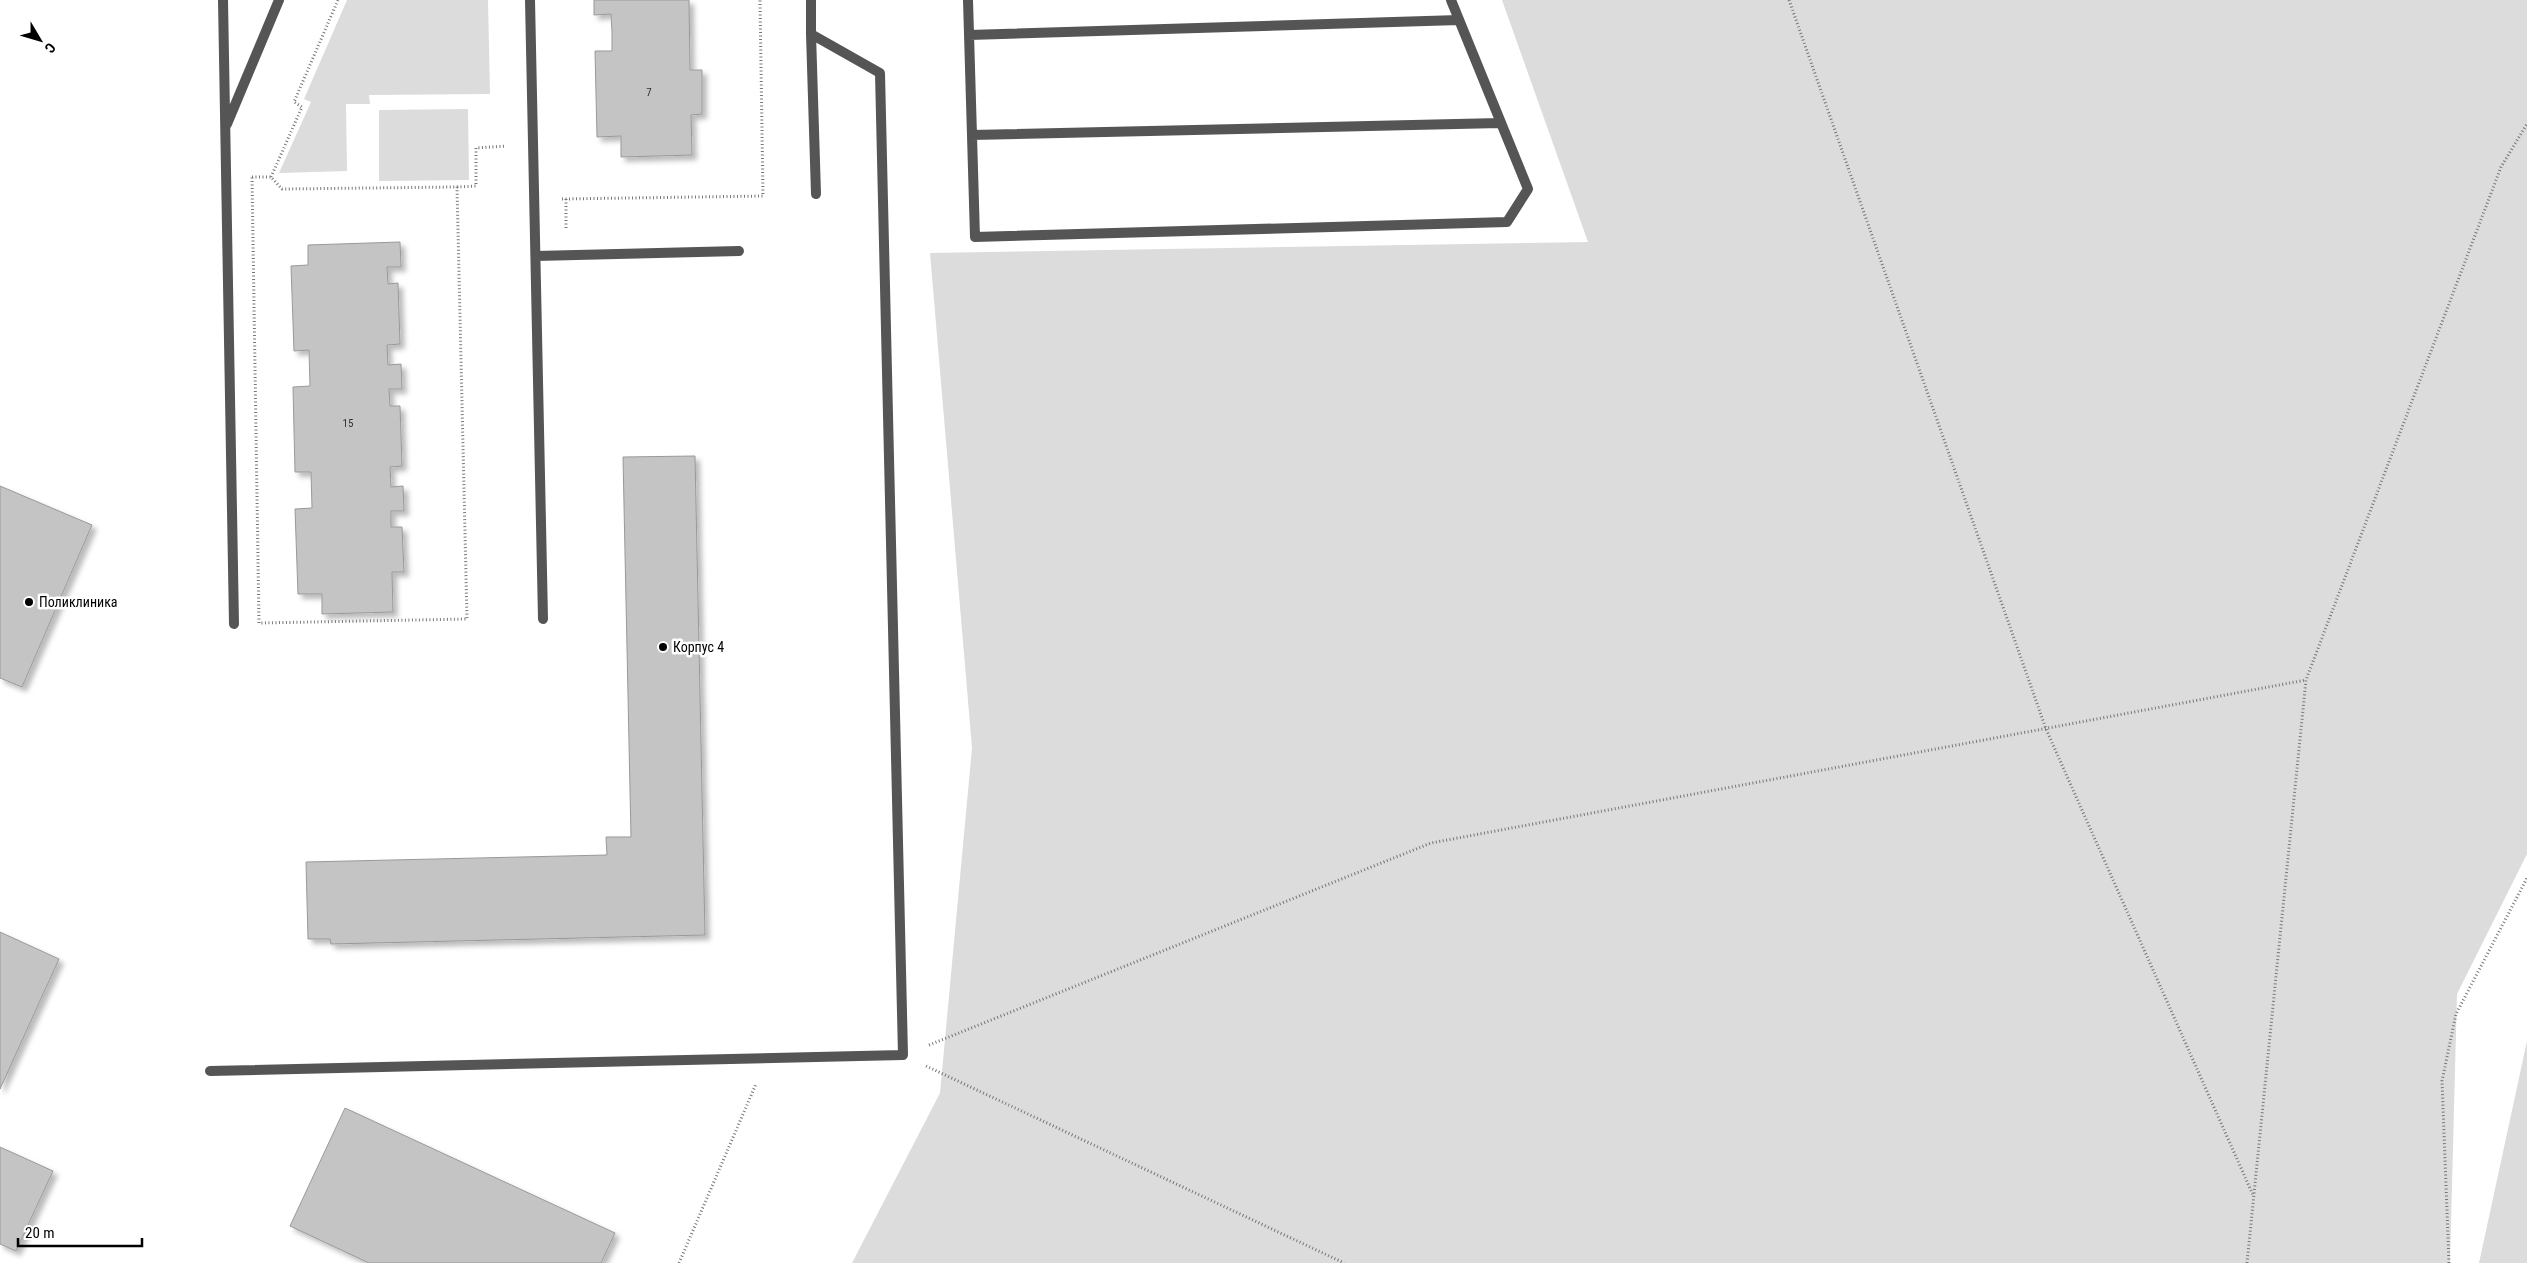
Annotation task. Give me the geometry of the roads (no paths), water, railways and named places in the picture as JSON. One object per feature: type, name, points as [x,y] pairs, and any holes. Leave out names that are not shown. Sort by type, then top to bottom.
[{"type":"lane","points":[[223,0],[234,624]]},
{"type":"lane","points":[[226,127],[279,0]]},
{"type":"lane","points":[[530,0],[543,619]]},
{"type":"lane","points":[[811,0],[816,194]]},
{"type":"lane","points":[[968,0],[974,236],[1507,222],[1528,189],[1451,0]]},
{"type":"lane","points":[[969,35],[1459,20]]},
{"type":"lane","points":[[210,1071],[903,1055],[880,73],[812,34]]},
{"type":"lane","points":[[972,135],[1500,123]]},
{"type":"lane","points":[[536,256],[739,251]]},
{"type":"place","name":"Поликлиника","points":[[29,602]]},
{"type":"place","name":"Корпус 4","points":[[663,647]]}]
